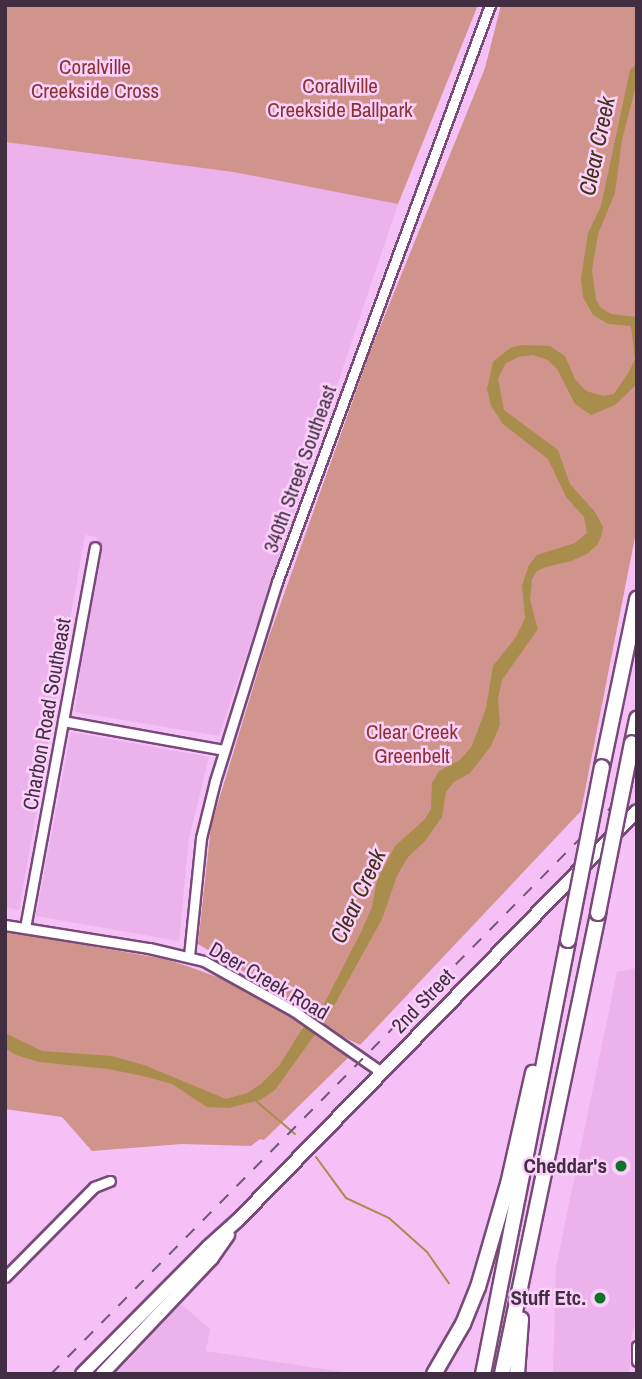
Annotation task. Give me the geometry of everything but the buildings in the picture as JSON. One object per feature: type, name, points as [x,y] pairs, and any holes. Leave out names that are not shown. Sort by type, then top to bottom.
[{"type":"highway","points":[[483,1374],[637,599]]},
{"type":"highway","points":[[502,1374],[637,719]]},
{"type":"highway","points":[[434,1374],[463,1324],[478,1287],[508,1184],[540,1044],[555,1009]]},
{"type":"highway","points":[[517,1374],[537,1197]]},
{"type":"main road","name":"2nd Street","points":[[82,1374],[238,1220],[637,811]]},
{"type":"main road","name":"2nd Street","points":[[102,1374],[212,1258],[238,1220]]},
{"type":"street","name":"340th Street Southeast","points":[[189,956],[201,838],[224,750],[277,582],[490,5]]},
{"type":"street","name":"Charbon Road Southeast","points":[[25,928],[95,547]]},
{"type":"street","points":[[63,721],[224,750]]},
{"type":"street","name":"Deer Creek Road","points":[[5,925],[189,956],[243,981],[294,1011],[381,1072]]},
{"type":"street","points":[[5,1277],[94,1187],[110,1181]]},
{"type":"street","points":[[637,1346],[637,1361]]},
{"type":"shaded area","points":[[637,63],[637,82],[622,140],[615,193],[598,234],[592,270],[596,300],[601,308],[611,314],[637,317],[637,384],[615,405],[591,415],[575,404],[557,369],[548,360],[533,355],[518,357],[505,364],[498,379],[504,410],[558,450],[570,484],[595,512],[603,527],[602,534],[598,544],[587,554],[537,571],[532,579],[530,600],[538,629],[502,680],[498,699],[500,725],[491,746],[470,773],[454,782],[446,792],[442,817],[425,841],[408,857],[397,876],[382,919],[329,1015],[275,1090],[260,1100],[229,1108],[207,1107],[172,1084],[143,1076],[108,1069],[39,1062],[16,1055],[5,1048],[5,1033],[42,1051],[112,1056],[144,1065],[226,1099],[247,1093],[261,1084],[279,1066],[305,1024],[322,1008],[361,932],[372,907],[377,880],[395,846],[424,820],[431,809],[432,783],[439,771],[460,760],[472,746],[486,708],[493,666],[516,637],[525,618],[522,585],[529,565],[537,555],[575,543],[587,533],[584,517],[566,497],[548,459],[503,424],[491,406],[487,389],[493,362],[510,348],[521,345],[550,346],[565,356],[575,379],[586,391],[603,396],[614,394],[630,370],[635,359],[631,326],[608,324],[593,315],[583,297],[581,279],[588,233],[601,206],[630,70]]},
{"type":"shaded area","points":[[5,142],[233,172],[398,204],[219,736],[75,712],[97,537],[85,535],[19,910],[5,907]]},
{"type":"shaded area","points":[[71,732],[209,757],[189,838],[179,941],[36,916]]},
{"type":"shaded area","points":[[637,968],[637,1320],[632,1333],[629,1374],[553,1374],[556,1267],[617,972]]},
{"type":"shaded area","points":[[181,1304],[210,1329],[206,1351],[355,1374],[116,1374]]},
{"type":"green space","name":"Corallville Creekside Ballpark","points":[[5,5],[478,5],[398,204],[233,172],[5,142]]},
{"type":"green space","name":"Clear Creek Greenbelt","points":[[501,5],[637,5],[637,527],[581,811],[360,1045],[333,1032],[321,1024],[324,1020],[198,944],[211,826],[266,645],[370,352],[485,68]]},
{"type":"green space","points":[[5,931],[165,959],[190,967],[247,988],[305,1024],[301,1029],[316,1031],[351,1055],[264,1140],[260,1139],[251,1146],[182,1144],[92,1151],[62,1117],[5,1109]]},
{"type":"waterway","points":[[256,1101],[295,1134]]},
{"type":"waterway","points":[[316,1157],[346,1198],[389,1218],[427,1252],[449,1283]]},
{"type":"railway","points":[[51,1374],[637,781]]},
{"type":"place","name":"Cheddar's","points":[[621,1166]]},
{"type":"place","name":"Stuff Etc.","points":[[600,1298]]},
{"type":"park label","name":"Coralville Creekside Cross","points":[[95,79]]},
{"type":"water label","name":"Clear Creek","points":[[597,146]]},
{"type":"water label","name":"Clear Creek","points":[[358,896]]}]
